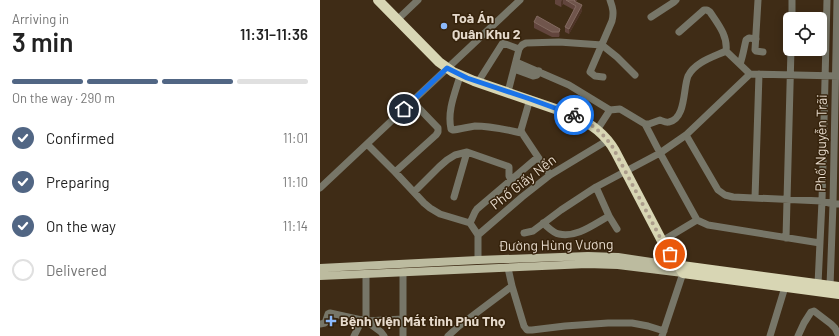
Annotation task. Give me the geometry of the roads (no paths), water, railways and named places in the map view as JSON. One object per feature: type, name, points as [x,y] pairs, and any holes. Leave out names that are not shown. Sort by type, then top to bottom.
[{"type":"highway","points":[[378,0],[436,60],[460,76],[570,114],[583,120],[597,130],[608,140],[626,171],[662,241],[680,270]]},
{"type":"highway","name":"Đường Hùng Vương","points":[[680,270],[818,284],[834,287]]},
{"type":"highway","name":"Đường Hùng Vương","points":[[680,270],[839,294]]},
{"type":"main road","name":"Đường Hùng Vương","points":[[320,268],[473,263],[588,256],[618,258],[680,270]]},
{"type":"main road","name":"Đường Hùng Vương","points":[[320,276],[403,272],[473,263],[508,268],[587,264],[680,270]]},
{"type":"street","points":[[397,20],[418,0]]},
{"type":"street","points":[[320,188],[520,0]]},
{"type":"street","points":[[603,78],[595,76],[590,72],[614,15],[610,0]]},
{"type":"street","points":[[652,17],[676,0]]},
{"type":"street","points":[[758,0],[755,51],[763,52]]},
{"type":"street","points":[[792,0],[792,12]]},
{"type":"street","name":"Phố Nguyễn Trãi","points":[[818,284],[826,76],[827,0]]},
{"type":"street","name":"Phố Nguyễn Trãi","points":[[834,287],[837,0]]},
{"type":"street","points":[[679,32],[704,10],[707,10],[710,12],[721,29],[727,46],[726,51]]},
{"type":"street","points":[[740,64],[744,55],[746,40],[749,38],[756,39]]},
{"type":"street","points":[[508,92],[519,49],[526,43],[552,41],[602,45],[617,57],[635,75]]},
{"type":"street","points":[[478,82],[503,43],[519,49]]},
{"type":"street","points":[[726,51],[750,74]]},
{"type":"street","points":[[645,124],[660,120],[669,122],[674,120],[681,109],[689,76],[703,61],[726,51]]},
{"type":"street","points":[[786,238],[791,56]]},
{"type":"street","points":[[515,65],[539,71],[569,85],[610,110],[620,109],[645,124],[696,220],[708,225],[820,243]]},
{"type":"street","points":[[524,233],[533,231],[543,222],[596,187],[660,153],[686,136],[750,74],[837,76]]},
{"type":"street","points":[[755,198],[758,74]]},
{"type":"street","points":[[460,76],[450,109],[451,129],[484,126],[522,133]]},
{"type":"street","points":[[530,99],[521,130],[550,175]]},
{"type":"street","points":[[395,172],[438,132],[438,128],[412,101]]},
{"type":"street","points":[[597,130],[610,110]]},
{"type":"street","points":[[686,136],[718,190],[725,195],[733,197],[822,201],[836,204]]},
{"type":"street","name":"Phố Giấy Nến","points":[[478,235],[550,175],[608,140]]},
{"type":"street","points":[[368,144],[430,208],[440,214],[470,223],[478,235],[473,263]]},
{"type":"street","points":[[414,192],[448,160],[456,155],[467,152],[507,166],[511,180]]},
{"type":"street","points":[[454,197],[467,152]]},
{"type":"street","points":[[470,223],[477,209],[538,157]]},
{"type":"street","points":[[596,187],[616,229]]},
{"type":"street","points":[[543,222],[552,231],[558,234],[567,234],[586,230],[609,216]]},
{"type":"street","points":[[662,241],[696,220]]},
{"type":"street","points":[[508,268],[524,326],[527,330],[608,322],[632,323],[648,326],[663,333],[680,270]]},
{"type":"street","points":[[403,272],[403,336]]},
{"type":"street","points":[[354,336],[364,320],[366,274]]},
{"type":"street","points":[[448,336],[512,286]]},
{"type":"street","points":[[770,336],[785,287]]},
{"type":"street","points":[[798,336],[811,312],[814,311],[835,328],[837,335]]},
{"type":"street","points":[[320,324],[325,323],[328,314],[330,313],[364,320],[403,319]]},
{"type":"street","points":[[364,320],[381,332],[384,336]]},
{"type":"place","name":"Toà Án Quân Khu 2","points":[[444,26]]},
{"type":"place","name":"Bệnh viện Mắt tỉnh Phú Thọ","points":[[331,321]]}]
